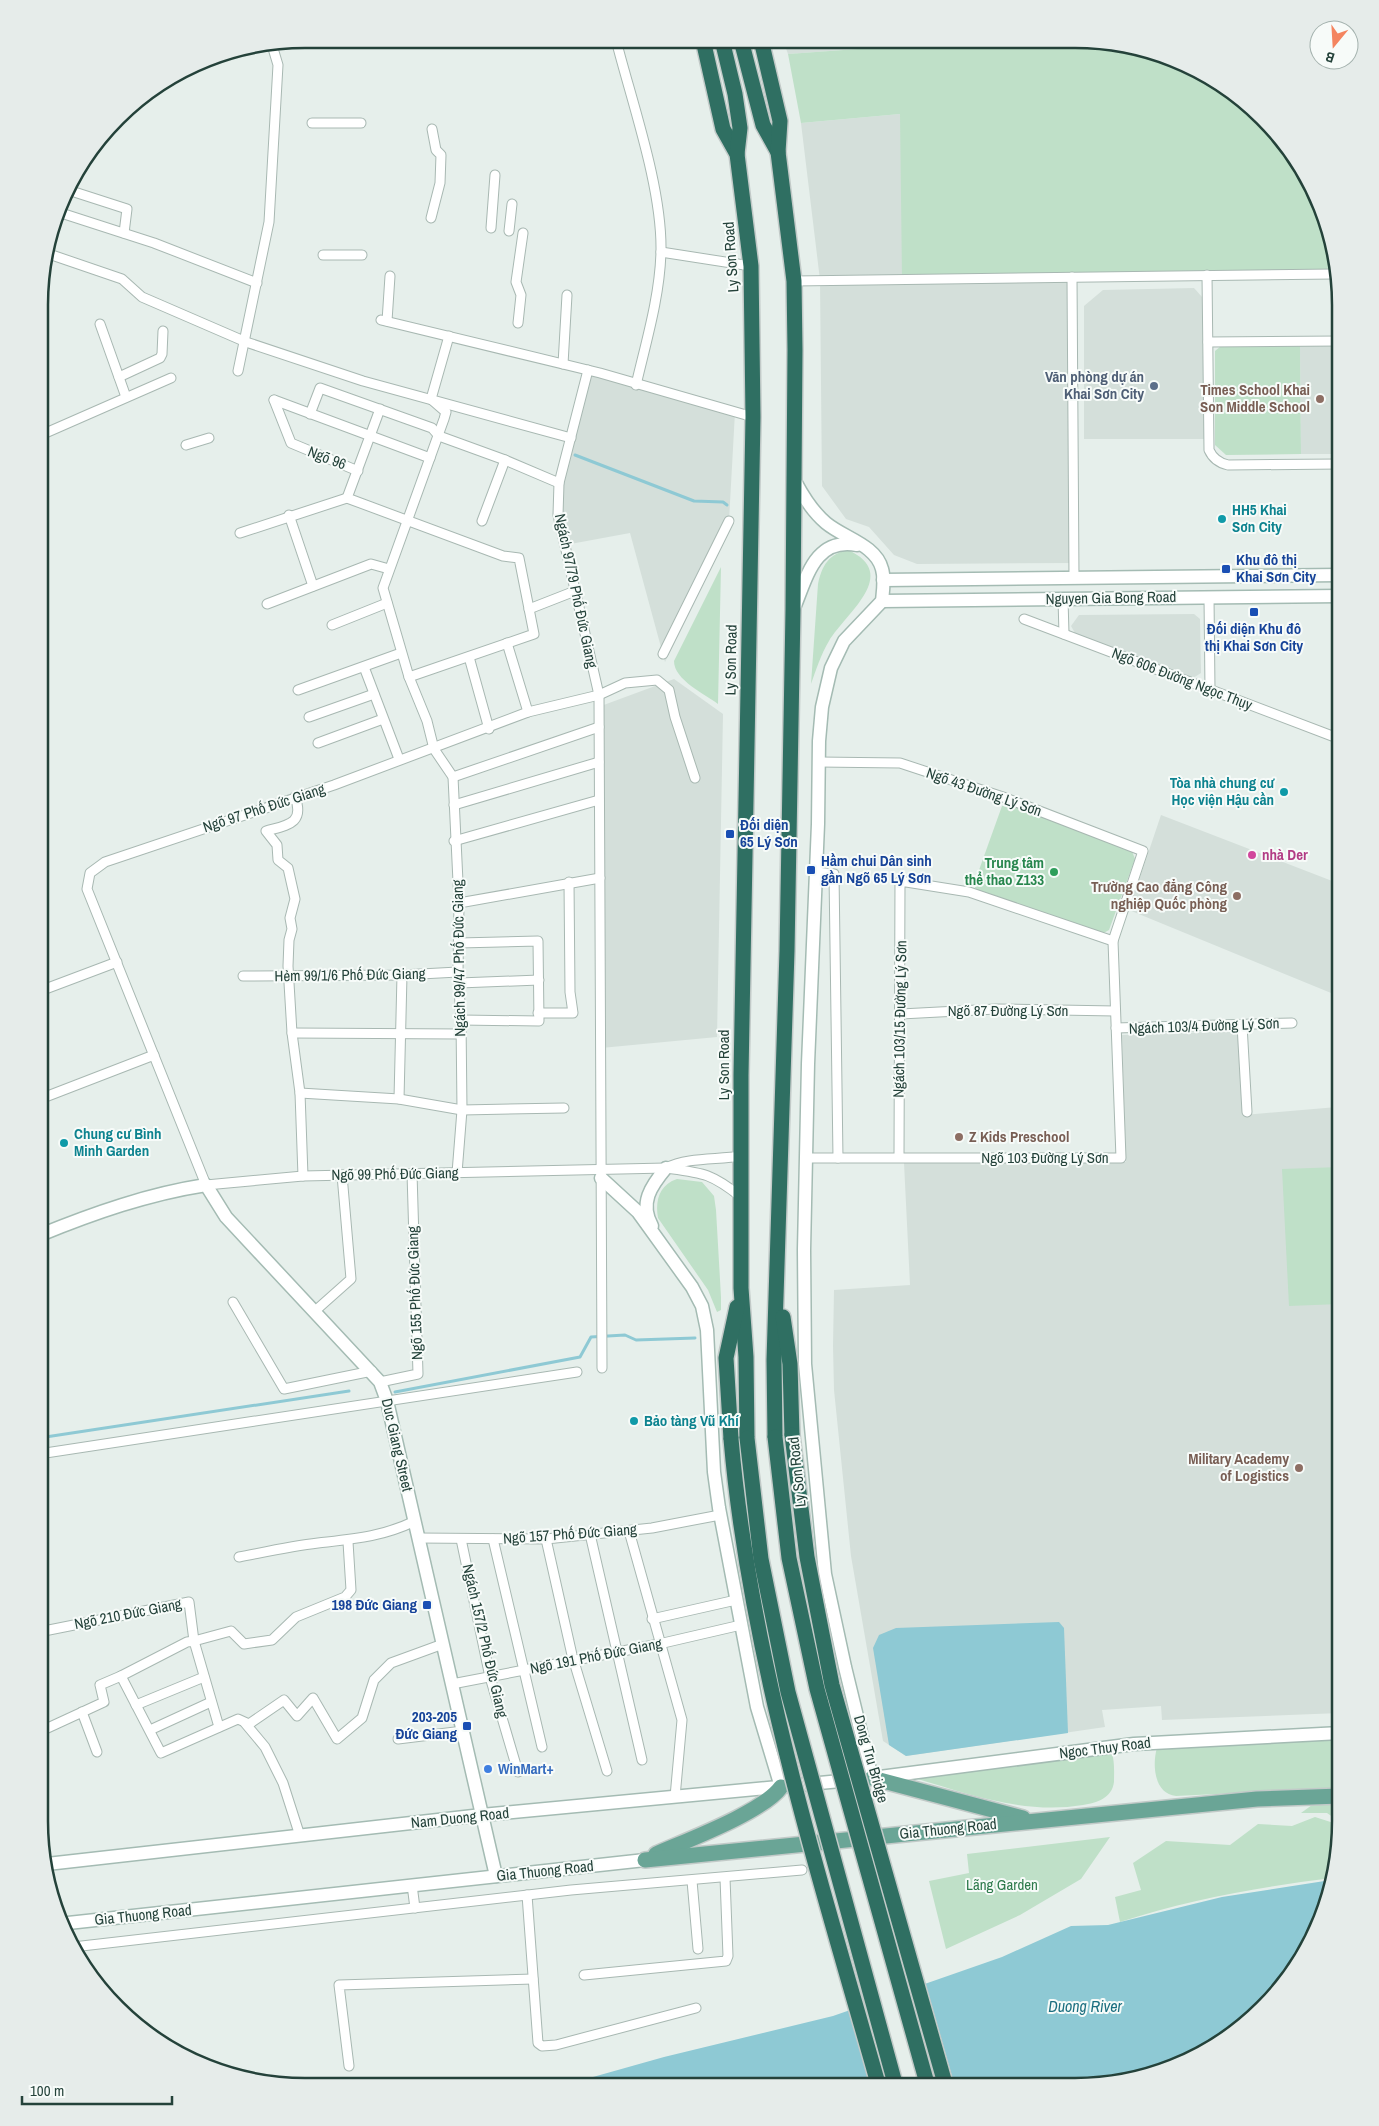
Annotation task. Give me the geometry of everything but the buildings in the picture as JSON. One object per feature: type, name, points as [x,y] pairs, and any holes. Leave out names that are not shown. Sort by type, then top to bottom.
[{"type":"highway","name":"Ly Son Road","points":[[705,48],[723,129],[737,154],[751,266],[753,417],[740,1288],[746,1357],[747,1438],[761,1560],[788,1692],[894,2078]]},
{"type":"highway","points":[[724,48],[735,94],[740,128],[737,154]]},
{"type":"highway","points":[[743,48],[763,126],[778,152]]},
{"type":"highway","name":"Ly Son Road","points":[[763,48],[780,121],[778,152],[794,281],[796,483],[778,1285],[774,1360],[775,1437],[790,1558],[815,1680],[926,2078]]},
{"type":"highway","name":"Ly Son Road","points":[[778,1285],[790,1364],[792,1434]]},
{"type":"highway","name":"Ly Son Road","points":[[740,1288],[726,1358],[736,1496],[758,1630],[786,1747],[877,2078]]},
{"type":"highway","name":"Dong Tru Bridge","points":[[792,1434],[807,1557],[832,1685],[943,2078]]},
{"type":"main road","points":[[872,1778],[1031,1820],[1257,1799],[1332,1796]]},
{"type":"main road","points":[[645,1860],[760,1806],[781,1786]]},
{"type":"main road","name":"Gia Thuong Road","points":[[645,1860],[1031,1820]]},
{"type":"street","points":[[618,48],[646,154],[658,214],[661,252],[653,313],[636,385]]},
{"type":"street","points":[[238,371],[246,342],[269,222],[278,65],[273,50]]},
{"type":"street","points":[[312,122],[361,123]]},
{"type":"street","points":[[431,218],[440,183],[441,155],[436,150],[432,130]]},
{"type":"street","points":[[492,228],[495,175]]},
{"type":"street","points":[[74,192],[127,209],[124,233]]},
{"type":"street","points":[[509,231],[512,204]]},
{"type":"street","points":[[64,214],[154,243],[257,283]]},
{"type":"street","points":[[518,323],[521,295],[516,282],[523,233]]},
{"type":"street","points":[[661,252],[751,266]]},
{"type":"street","points":[[52,255],[122,279],[142,297],[246,342],[363,381],[571,438]]},
{"type":"street","points":[[323,255],[362,255]]},
{"type":"street","points":[[794,281],[1329,274]]},
{"type":"street","points":[[1207,275],[1209,450],[1216,460],[1228,465],[1332,464]]},
{"type":"street","points":[[390,276],[384,320],[588,370],[753,417]]},
{"type":"street","points":[[1064,634],[1064,599],[1074,578],[1072,277]]},
{"type":"street","points":[[563,364],[567,294]]},
{"type":"street","points":[[100,324],[126,397]]},
{"type":"street","points":[[119,378],[160,358],[162,354],[163,331]]},
{"type":"street","points":[[431,399],[449,336]]},
{"type":"street","points":[[1208,342],[1332,341]]},
{"type":"street","name":"Ngách 97/79 Phố Đức Giang","points":[[588,370],[559,483],[558,515],[599,695],[602,1368]]},
{"type":"street","points":[[48,432],[171,378]]},
{"type":"street","points":[[430,458],[310,414],[320,388],[432,428],[439,436],[505,460],[559,483]]},
{"type":"street","points":[[431,399],[446,412],[383,588],[401,653],[427,721],[434,749],[453,776],[599,727]]},
{"type":"street","name":"Ngõ 96","points":[[310,414],[274,400],[291,443],[358,471]]},
{"type":"street","points":[[347,498],[380,409]]},
{"type":"street","points":[[186,446],[209,438]]},
{"type":"street","points":[[482,521],[505,460]]},
{"type":"street","points":[[796,483],[817,515],[828,525],[865,546],[878,560],[883,580],[882,601],[844,641],[834,661],[822,707],[818,762],[804,1250],[805,1364],[814,1476],[825,1574],[872,1778]]},
{"type":"street","points":[[240,532],[347,498],[503,556],[519,558],[534,634],[409,677]]},
{"type":"street","points":[[289,515],[313,586]]},
{"type":"street","points":[[663,654],[729,521]]},
{"type":"street","name":"Ly Son Road","points":[[793,610],[814,562],[821,553],[838,543],[865,546]]},
{"type":"street","points":[[267,604],[371,564],[389,569]]},
{"type":"street","name":"Nguyen Gia Bong Road","points":[[883,580],[1332,574]]},
{"type":"street","points":[[529,609],[576,592]]},
{"type":"street","name":"Nguyen Gia Bong Road","points":[[882,601],[1332,596]]},
{"type":"street","points":[[1209,597],[1210,690]]},
{"type":"street","points":[[332,625],[387,603]]},
{"type":"street","name":"Ngõ 606 Đường Ngọc Thụy","points":[[1024,619],[1332,736]]},
{"type":"street","points":[[507,643],[528,712]]},
{"type":"street","points":[[298,690],[401,653]]},
{"type":"street","points":[[469,657],[489,728]]},
{"type":"street","points":[[364,666],[399,760]]},
{"type":"street","name":"Ngõ 97 Phố Đức Giang","points":[[206,1185],[87,889],[90,872],[105,862],[295,796],[334,785],[399,760],[434,749],[528,712],[599,695],[625,683],[657,680],[670,690],[675,717],[695,778]]},
{"type":"street","points":[[309,717],[374,694]]},
{"type":"street","points":[[318,743],[383,719]]},
{"type":"street","points":[[454,805],[599,762]]},
{"type":"street","name":"Ngõ 43 Đường Lý Sơn","points":[[818,762],[900,763],[1003,797],[1143,851]]},
{"type":"street","name":"Ngách 99/47 Phố Đức Giang","points":[[453,776],[454,841],[459,903],[458,972],[461,1020],[462,1110],[457,1173]]},
{"type":"street","points":[[295,796],[298,806],[297,817],[290,824],[266,831],[277,846],[278,860],[288,868],[295,899],[290,918],[292,929],[288,940],[288,975],[292,1033],[300,1093],[303,1176]]},
{"type":"street","points":[[454,841],[599,800]]},
{"type":"street","name":"Ngõ 103 Đường Lý Sơn","points":[[808,1158],[1121,1158],[1113,941],[1143,851]]},
{"type":"street","points":[[816,872],[834,874],[838,1158]]},
{"type":"street","points":[[459,903],[600,878]]},
{"type":"street","name":"Ngách 103/15 Đường Lý Sơn","points":[[899,1157],[900,881],[969,892],[1113,941]]},
{"type":"street","points":[[461,1020],[538,1017],[573,1013],[570,992],[569,882]]},
{"type":"street","points":[[459,943],[538,941],[538,1017]]},
{"type":"street","points":[[48,989],[117,962]]},
{"type":"street","name":"Hẻm 99/1/6 Phố Đức Giang","points":[[243,976],[402,976],[458,972]]},
{"type":"street","points":[[399,1100],[402,976]]},
{"type":"street","points":[[459,983],[539,980]]},
{"type":"street","name":"Ngõ 87 Đường Lý Sơn","points":[[900,1014],[996,1010],[1116,1011]]},
{"type":"street","name":"Ngách 103/4 Đường Lý Sơn","points":[[1116,1028],[1292,1023]]},
{"type":"street","points":[[1242,1024],[1247,1112]]},
{"type":"street","points":[[292,1033],[461,1034]]},
{"type":"street","points":[[48,1096],[154,1054]]},
{"type":"street","points":[[300,1093],[399,1100],[462,1110],[564,1108]]},
{"type":"street","points":[[671,1259],[650,1223],[646,1202],[649,1190],[666,1168],[679,1161],[718,1160],[741,1156]]},
{"type":"street","points":[[666,1168],[703,1173],[728,1187],[741,1197]]},
{"type":"street","name":"Ngõ 99 Phố Đức Giang","points":[[206,1185],[303,1176],[584,1170],[601,1174],[666,1168]]},
{"type":"street","name":"Ngõ 155 Phố Đức Giang","points":[[380,1382],[418,1374],[412,1174]]},
{"type":"street","points":[[601,1174],[634,1208],[695,1292],[705,1317],[714,1472],[720,1515],[756,1707],[781,1786]]},
{"type":"street","points":[[314,1311],[351,1279],[342,1175]]},
{"type":"street","points":[[48,1230],[109,1207],[175,1190],[206,1185]]},
{"type":"street","name":"Duc Giang Street","points":[[206,1185],[226,1217],[380,1382],[387,1401],[496,1876]]},
{"type":"street","points":[[233,1302],[284,1389],[372,1372]]},
{"type":"street","points":[[48,1453],[577,1372]]},
{"type":"street","name":"Ngõ 157 Phố Đức Giang","points":[[418,1538],[546,1539],[629,1530],[720,1515]]},
{"type":"street","points":[[239,1557],[320,1543],[348,1542],[399,1529],[415,1521]]},
{"type":"street","points":[[629,1530],[652,1619],[682,1720],[675,1797]]},
{"type":"street","points":[[590,1534],[642,1760]]},
{"type":"street","name":"Ngách 157/2 Phố Đức Giang","points":[[461,1539],[490,1676],[518,1772]]},
{"type":"street","points":[[546,1539],[573,1661],[607,1771]]},
{"type":"street","points":[[493,1540],[542,1747]]},
{"type":"street","points":[[48,1728],[104,1702],[100,1685],[187,1642],[231,1631],[244,1644],[272,1640],[296,1617],[345,1597],[351,1590],[348,1542]]},
{"type":"street","points":[[652,1619],[736,1600]]},
{"type":"street","name":"Ngõ 210 Đức Giang","points":[[48,1630],[189,1602],[194,1641]]},
{"type":"street","name":"Ngõ 191 Phố Đức Giang","points":[[452,1684],[659,1644],[741,1625]]},
{"type":"street","points":[[194,1641],[219,1727]]},
{"type":"street","points":[[245,1724],[248,1724],[284,1700],[297,1716],[313,1698],[337,1739],[362,1718],[374,1680],[391,1663],[443,1644]]},
{"type":"street","points":[[121,1676],[161,1753],[238,1719],[245,1724],[265,1747],[283,1783],[300,1836]]},
{"type":"street","points":[[136,1705],[204,1677]]},
{"type":"street","points":[[150,1730],[211,1702]]},
{"type":"street","points":[[82,1712],[98,1752]]},
{"type":"street","points":[[398,1739],[462,1731]]},
{"type":"street","name":"Ngoc Thuy Road","points":[[872,1778],[1134,1744],[1332,1733]]},
{"type":"street","name":"Nam Duong Road","points":[[51,1864],[482,1815],[872,1778]]},
{"type":"street","name":"Gia Thuong Road","points":[[69,1925],[645,1860]]},
{"type":"street","name":"Gia Thuong Road","points":[[80,1947],[527,1895],[802,1870]]},
{"type":"street","points":[[584,1976],[726,1961],[728,1956],[724,1878]]},
{"type":"street","points":[[692,1881],[698,1949]]},
{"type":"street","points":[[412,1885],[415,1908]]},
{"type":"street","points":[[527,1895],[538,2043],[542,2046],[556,2045],[696,2008]]},
{"type":"street","points":[[349,2066],[339,1985],[533,1979]]},
{"type":"shaded area","points":[[786,48],[871,48],[788,54]]},
{"type":"shaded area","points":[[900,114],[1072,277],[1074,563],[917,564],[894,555],[869,527],[846,519],[822,486],[820,280],[801,123]]},
{"type":"shaded area","points":[[1194,288],[1202,297],[1204,439],[1084,439],[1084,306],[1103,290]]},
{"type":"shaded area","name":"Times School Khai Son Middle School","points":[[1300,345],[1332,345],[1332,454],[1301,454]]},
{"type":"shaded area","points":[[588,370],[735,412],[729,521],[665,662],[630,533],[565,545],[559,483]]},
{"type":"shaded area","points":[[1194,614],[1200,619],[1201,673],[1193,678],[1075,633],[1071,626],[1079,615]]},
{"type":"shaded area","points":[[674,679],[723,714],[717,1037],[601,1048],[601,706]]},
{"type":"shaded area","points":[[1161,815],[1332,881],[1332,993],[1129,910]]},
{"type":"shaded area","points":[[1240,1031],[1244,1115],[1332,1107],[1332,1713],[1162,1720],[1161,1706],[1102,1710],[1105,1727],[906,1756],[883,1741],[851,1556],[834,1390],[834,1290],[910,1285],[904,1163],[1126,1162],[1122,1035]]},
{"type":"green space","points":[[871,48],[1091,48],[1125,52],[1173,67],[1203,82],[1244,111],[1278,148],[1297,176],[1312,206],[1323,238],[1329,272],[902,279],[900,114],[801,123],[788,54]]},
{"type":"green space","points":[[1300,345],[1301,454],[1226,455],[1215,445],[1215,351],[1221,346]]},
{"type":"green space","points":[[848,550],[863,560],[870,570],[870,582],[865,594],[829,641],[811,684],[818,584],[827,561],[836,554]]},
{"type":"green space","points":[[721,567],[718,704],[684,680],[675,668],[674,661]]},
{"type":"green space","name":"Trung tâm thể thao Z133","points":[[1009,803],[1130,846],[1135,859],[1109,930],[1100,935],[977,893],[974,884],[1002,806]]},
{"type":"green space","points":[[1332,1167],[1332,1304],[1289,1306],[1282,1169]]},
{"type":"green space","points":[[677,1179],[702,1182],[714,1196],[721,1297],[721,1310],[717,1312],[708,1290],[658,1218],[657,1206],[662,1189]]},
{"type":"green space","points":[[1332,1739],[1332,1788],[1176,1796],[1163,1790],[1156,1777],[1155,1755],[1157,1748]]},
{"type":"green space","points":[[1111,1752],[1114,1762],[1113,1788],[1103,1799],[1083,1805],[1038,1807],[1016,1805],[994,1801],[908,1776]]},
{"type":"green space","points":[[1332,1804],[1332,1816],[1327,1813],[1301,1813],[1312,1805]]},
{"type":"green space","points":[[1315,1817],[1332,1822],[1325,1879],[1278,1885],[1198,1900],[1120,1922],[1115,1897],[1141,1890],[1133,1863],[1166,1841],[1230,1845],[1258,1824],[1292,1826]]},
{"type":"green space","name":"Lãng Garden","points":[[1110,1837],[1081,1879],[1020,1915],[946,1949],[929,1881],[969,1873],[967,1854]]},
{"type":"water","points":[[1059,1622],[1064,1628],[1068,1733],[906,1756],[889,1745],[873,1648],[879,1635],[896,1628]]},
{"type":"water","name":"Duong River","points":[[1325,1881],[1318,1904],[1305,1935],[1288,1964],[1268,1991],[1244,2015],[1203,2044],[1173,2059],[1141,2070],[1091,2078],[589,2078],[664,2057],[833,2016],[1002,1957],[1071,1926],[1108,1925],[1222,1897]]},
{"type":"pier","points":[[925,1982],[952,2078],[869,2078],[849,2008]]},
{"type":"waterway","points":[[575,455],[694,501],[723,502],[727,505]]},
{"type":"waterway","points":[[395,1392],[580,1357],[591,1337],[625,1335],[636,1340],[695,1338]]},
{"type":"waterway","points":[[48,1437],[349,1391]]},
{"type":"place","name":"Văn phòng dự án Khai Sơn City","points":[[1154,386]]},
{"type":"place","name":"Times School Khai Son Middle School","points":[[1320,399]]},
{"type":"place","name":"HH5 Khai Sơn City","points":[[1222,519]]},
{"type":"place","name":"Khu đô thị Khai Sơn City","points":[[1226,569]]},
{"type":"place","name":"Đối diện Khu đô thị Khai Sơn City","points":[[1254,612]]},
{"type":"place","name":"Tòa nhà chung cư Học viện Hậu cần","points":[[1284,792]]},
{"type":"place","name":"Đối diện 65 Lý Sơn","points":[[730,834]]},
{"type":"place","name":"nhà Der","points":[[1252,855]]},
{"type":"place","name":"Hầm chui Dân sinh gần Ngõ 65 Lý Sơn","points":[[811,870]]},
{"type":"place","name":"Trung tâm thể thao Z133","points":[[1054,872]]},
{"type":"place","name":"Trường Cao đẳng Công nghiệp Quốc phòng","points":[[1237,896]]},
{"type":"place","name":"Z Kids Preschool","points":[[959,1137]]},
{"type":"place","name":"Chung cư Bình Minh Garden","points":[[64,1143]]},
{"type":"place","name":"Bảo tàng Vũ Khí","points":[[634,1421]]},
{"type":"place","name":"Military Academy of Logistics","points":[[1299,1468]]},
{"type":"place","name":"198 Đức Giang","points":[[427,1605]]},
{"type":"place","name":"203-205 Đức Giang","points":[[467,1726]]},
{"type":"place","name":"WinMart+","points":[[488,1769]]}]
